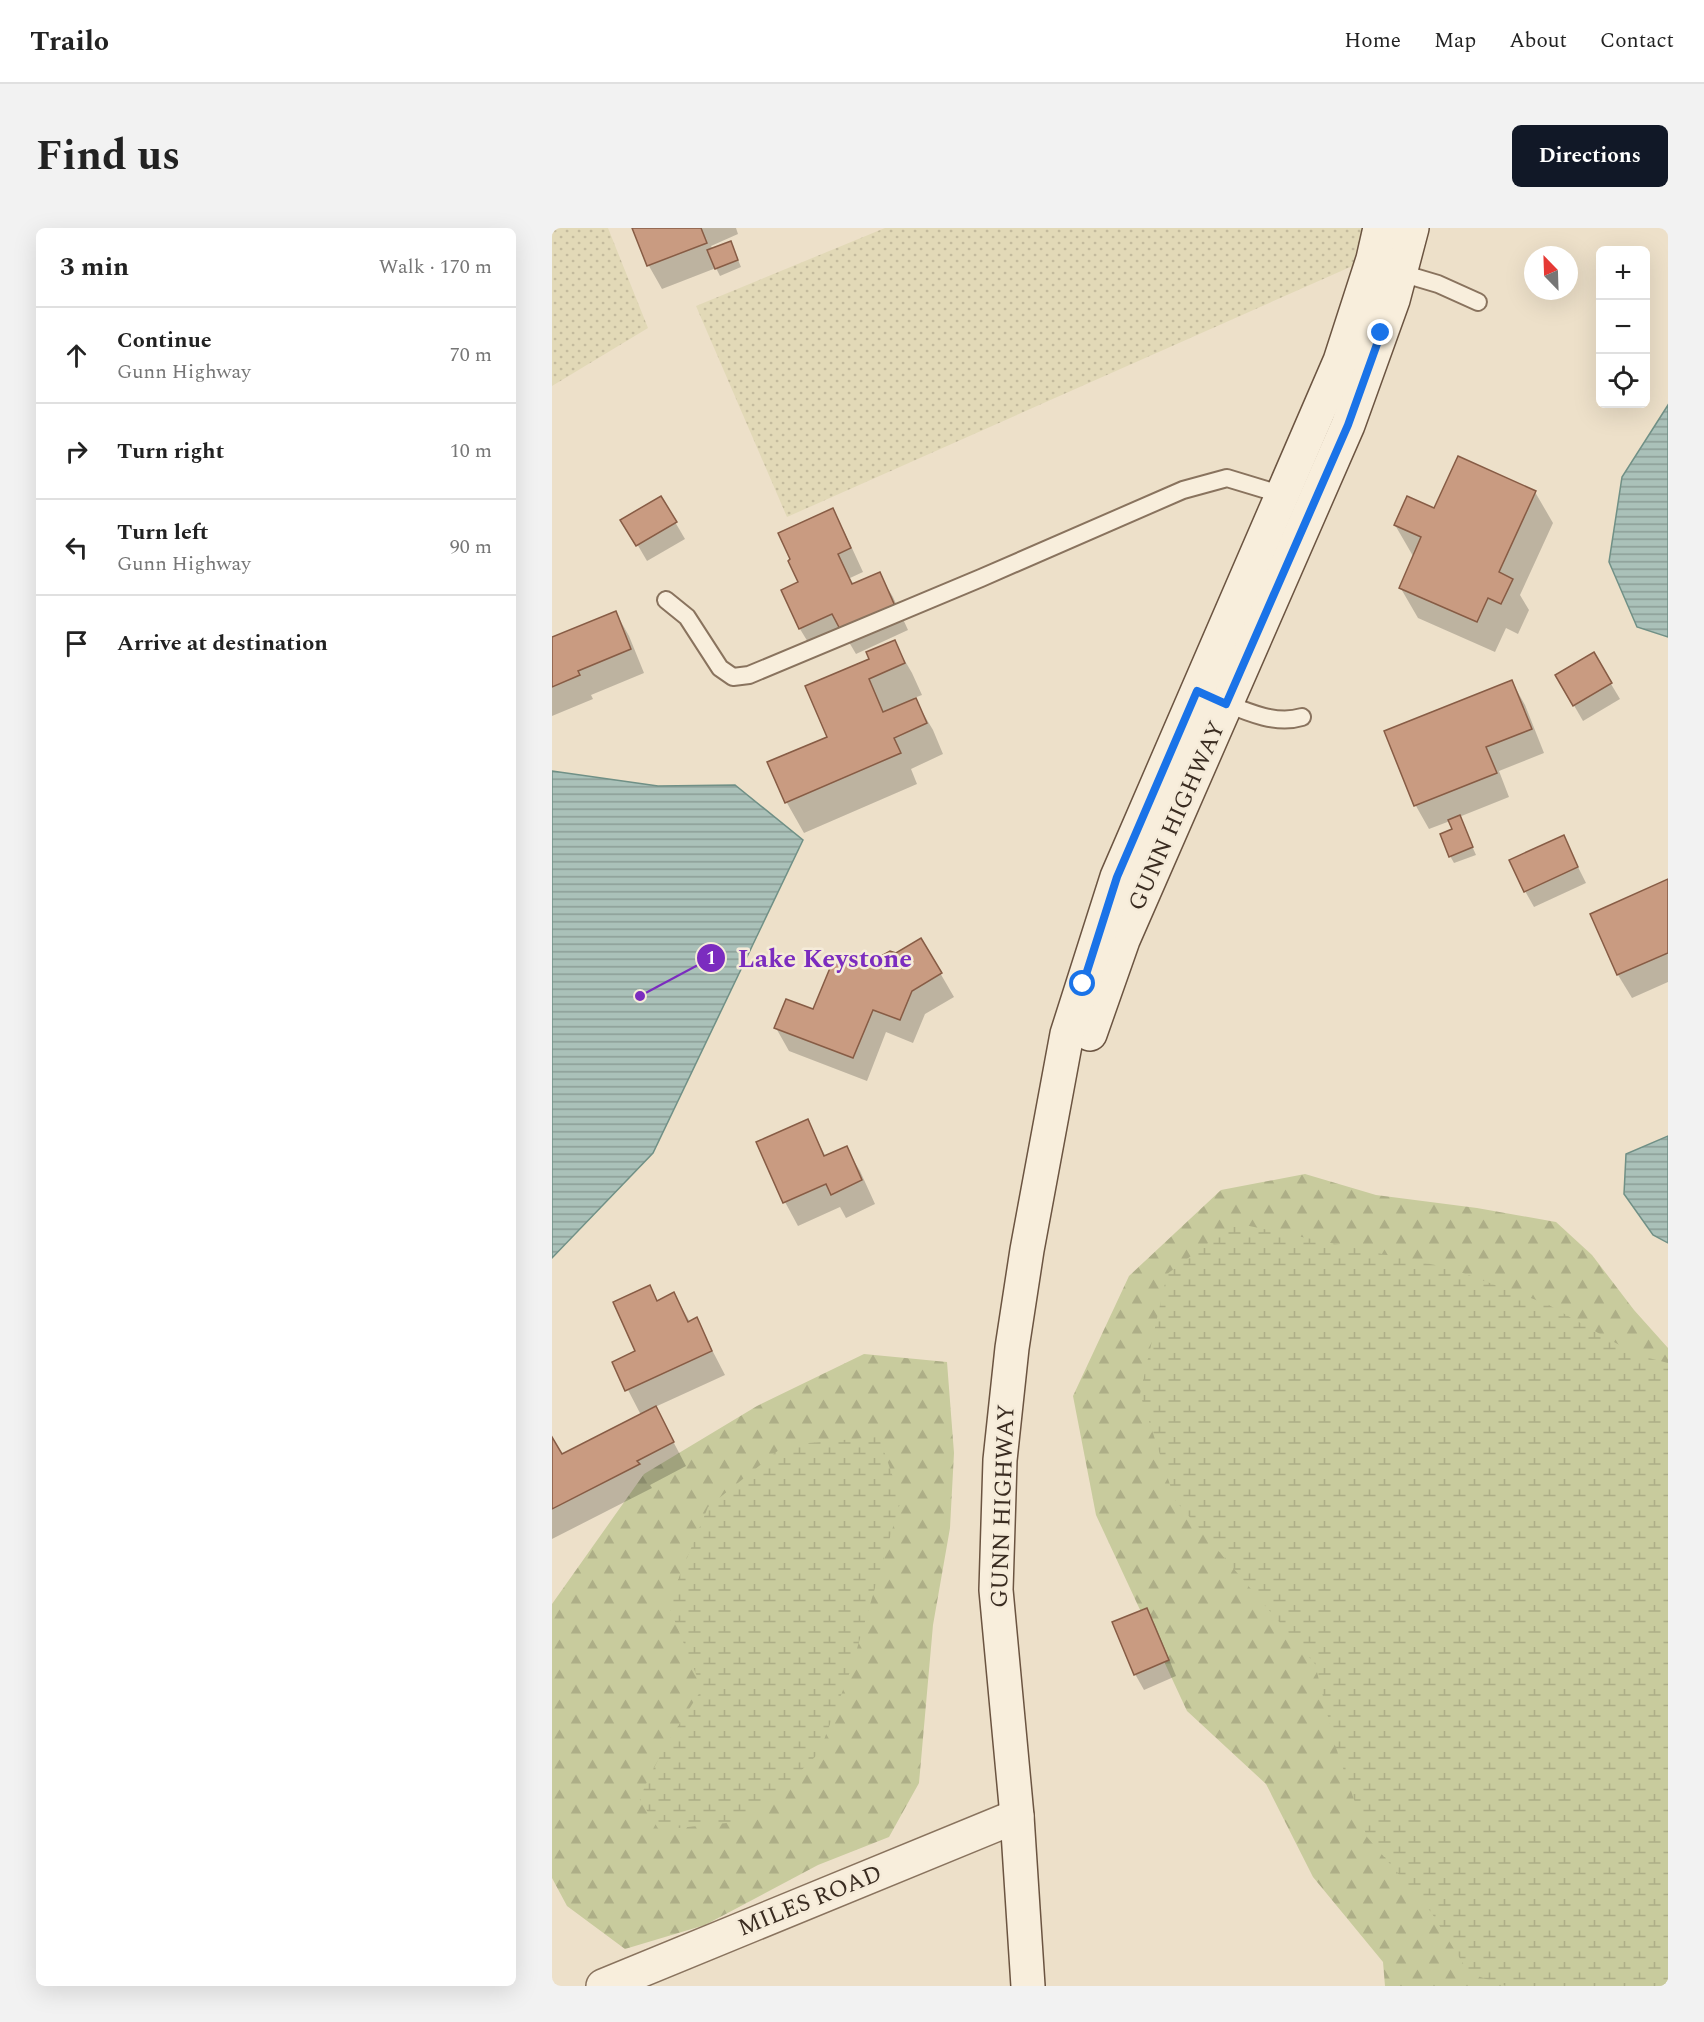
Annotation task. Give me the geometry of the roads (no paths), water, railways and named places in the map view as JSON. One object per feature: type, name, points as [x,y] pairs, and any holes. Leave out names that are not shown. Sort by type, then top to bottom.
[{"type":"main road","name":"GUNN HIGHWAY","points":[[1028,1986],[1017,1816],[996,1590],[1000,1460],[1012,1348],[1042,1172],[1283,495],[1340,361],[1373,259],[1380,228]]},
{"type":"main road","name":"GUNN HIGHWAY","points":[[1212,697],[1348,425],[1401,273],[1412,228]]},
{"type":"main road","name":"MILES ROAD","points":[[603,1986],[1017,1816]]},
{"type":"lane","points":[[1401,273],[1438,284],[1478,302]]},
{"type":"lane","points":[[666,600],[687,617],[720,668],[732,677],[749,675],[981,578],[1182,490],[1227,478],[1283,495]]},
{"type":"lane","points":[[1212,697],[1274,720],[1290,721],[1302,717]]},
{"type":"water","points":[[1668,405],[1668,637],[1637,627],[1609,562],[1622,477]]},
{"type":"water","points":[[552,771],[658,786],[735,785],[803,840],[653,1153],[552,1258]]},
{"type":"water","points":[[1668,1136],[1668,1243],[1653,1235],[1624,1194],[1626,1154]]},
{"type":"place","name":"Lake Keystone","points":[[640,996]]}]
